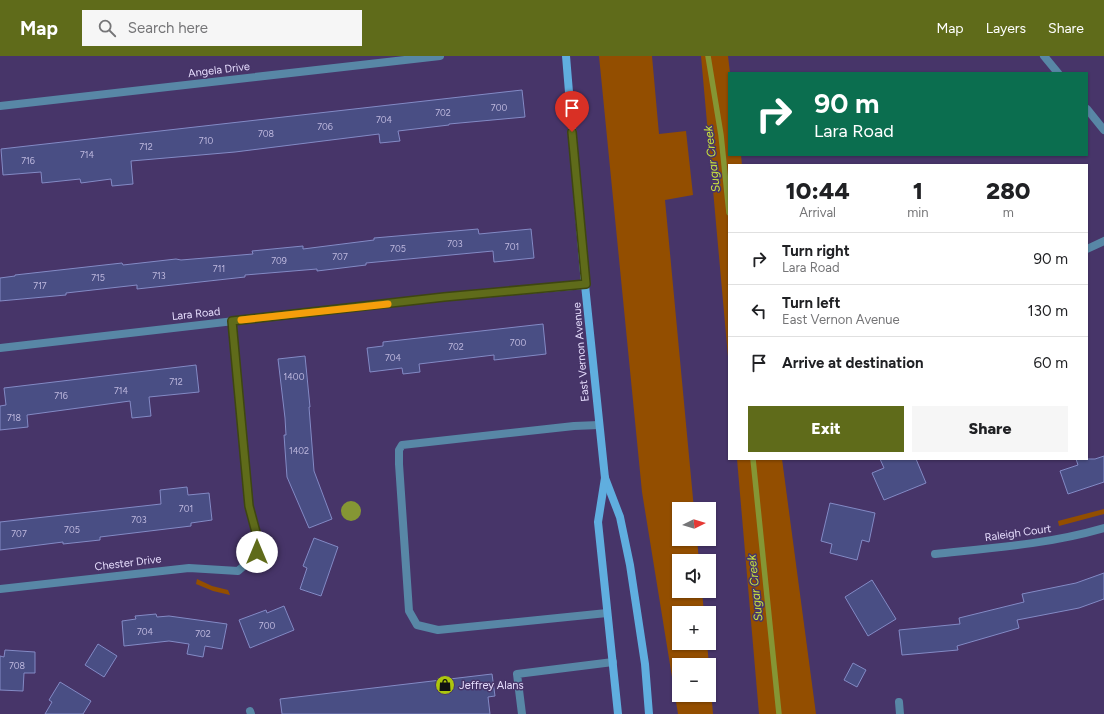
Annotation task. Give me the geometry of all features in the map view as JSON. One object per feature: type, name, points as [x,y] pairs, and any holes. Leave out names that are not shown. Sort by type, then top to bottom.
[{"type":"main road","name":"East Vernon Avenue","points":[[566,56],[605,478],[620,517],[630,565],[645,664],[649,714]]},
{"type":"main road","name":"East Vernon Avenue","points":[[605,478],[598,522],[618,714]]},
{"type":"street","name":"Angela Drive","points":[[0,106],[440,56]]},
{"type":"street","points":[[1044,56],[1057,72]]},
{"type":"street","points":[[1088,110],[1104,130]]},
{"type":"street","points":[[1088,249],[1104,241]]},
{"type":"street","name":"Lara Road","points":[[0,348],[444,297],[586,284]]},
{"type":"street","name":"Chester Drive","points":[[0,589],[189,568],[238,571],[254,557],[258,542],[249,506],[232,321]]},
{"type":"street","points":[[599,425],[574,426],[402,445],[399,450],[399,464],[409,611],[417,625],[438,630],[607,613]]},
{"type":"street","name":"Raleigh Court","points":[[935,554],[1019,546],[1078,535],[1104,528]]},
{"type":"street","points":[[522,714],[517,674],[613,662]]},
{"type":"street","points":[[899,702],[900,714]]},
{"type":"shaded area","points":[[599,56],[652,56],[659,134],[686,131],[693,195],[665,200],[693,502],[672,502],[672,546],[698,546],[698,554],[672,554],[672,598],[703,598],[703,606],[672,606],[672,650],[708,650],[708,658],[672,658],[672,677],[642,492]]},
{"type":"shaded area","points":[[701,56],[728,56],[730,72],[728,72],[728,156],[741,156],[742,164],[728,164],[728,357]]},
{"type":"shaded area","points":[[737,460],[782,460],[816,714],[759,714]]},
{"type":"shaded area","points":[[351,501],[358,504],[361,511],[358,518],[351,521],[344,518],[341,511],[344,504]]},
{"type":"shaded area","points":[[1104,509],[1104,514],[1059,526],[1058,521]]},
{"type":"shaded area","points":[[197,579],[212,586],[228,590],[230,595],[213,591],[196,584]]},
{"type":"shaded area","points":[[676,702],[712,702],[713,714],[678,714]]},
{"type":"building","points":[[522,90],[525,117],[449,124],[398,131],[400,141],[380,143],[379,134],[235,152],[131,161],[133,184],[112,186],[111,179],[81,183],[80,179],[42,183],[41,172],[3,175],[1,149]]},
{"type":"building","points":[[478,229],[479,234],[531,229],[534,258],[494,262],[493,251],[366,263],[366,265],[317,271],[317,269],[245,275],[245,277],[137,289],[137,285],[66,293],[66,295],[0,301],[0,278],[15,275],[122,263],[123,265],[176,259],[181,260],[253,254],[252,251],[303,246],[303,249],[374,240],[374,238]]},
{"type":"building","points":[[543,324],[546,354],[494,360],[494,355],[419,364],[420,372],[403,374],[402,368],[370,372],[367,348],[383,346],[383,342]]},
{"type":"building","points":[[305,356],[314,471],[332,519],[309,528],[287,477],[284,435],[286,435],[285,418],[278,359]]},
{"type":"building","points":[[196,365],[199,392],[149,397],[151,416],[132,418],[130,401],[27,415],[28,427],[0,430],[0,406],[6,405],[4,388]]},
{"type":"building","points":[[1104,456],[1104,482],[1068,494],[1060,471],[1078,465],[1076,460],[1095,459]]},
{"type":"building","points":[[880,460],[916,460],[926,483],[884,500],[872,473],[884,468]]},
{"type":"building","points":[[187,487],[188,495],[209,493],[212,520],[191,523],[191,526],[100,537],[100,540],[63,544],[63,542],[0,550],[0,522],[161,504],[160,490]]},
{"type":"building","points":[[830,503],[875,513],[869,542],[862,540],[857,560],[830,553],[832,544],[821,541]]},
{"type":"building","points":[[314,538],[338,547],[321,596],[300,589],[307,568],[303,566]]},
{"type":"building","points":[[1104,573],[1104,599],[1079,608],[1017,620],[1019,628],[957,646],[958,650],[902,655],[899,630],[960,624],[959,618],[1024,602],[1022,594],[1076,583]]},
{"type":"building","points":[[872,580],[896,619],[868,636],[845,597]]},
{"type":"building","points":[[284,606],[294,630],[250,648],[239,620],[266,610],[267,613]]},
{"type":"building","points":[[156,614],[157,617],[169,616],[227,624],[222,649],[205,646],[203,657],[187,654],[189,644],[169,641],[124,646],[122,621],[136,619],[135,616]]},
{"type":"building","points":[[98,644],[117,656],[104,677],[85,665]]},
{"type":"building","points":[[5,650],[35,652],[35,673],[24,673],[23,691],[0,690],[0,656],[4,657]]},
{"type":"building","points":[[853,663],[866,670],[857,687],[844,680]]},
{"type":"building","name":"Jeffrey Alans","points":[[492,674],[495,696],[488,697],[490,714],[282,714],[280,699]]},
{"type":"building","points":[[60,682],[91,701],[83,714],[45,714],[52,702],[49,700]]},
{"type":"waterway","name":"Sugar Creek","points":[[708,56],[721,135],[728,203]]},
{"type":"waterway","name":"Sugar Creek","points":[[753,460],[779,714]]},
{"type":"slow traffic","points":[[241,320],[388,304]]},
{"type":"place","name":"Jeffrey Alans","points":[[445,685]]},
{"type":"route","points":[[257,552],[257,532],[249,506],[232,321],[444,297],[586,284],[572,132]]}]
